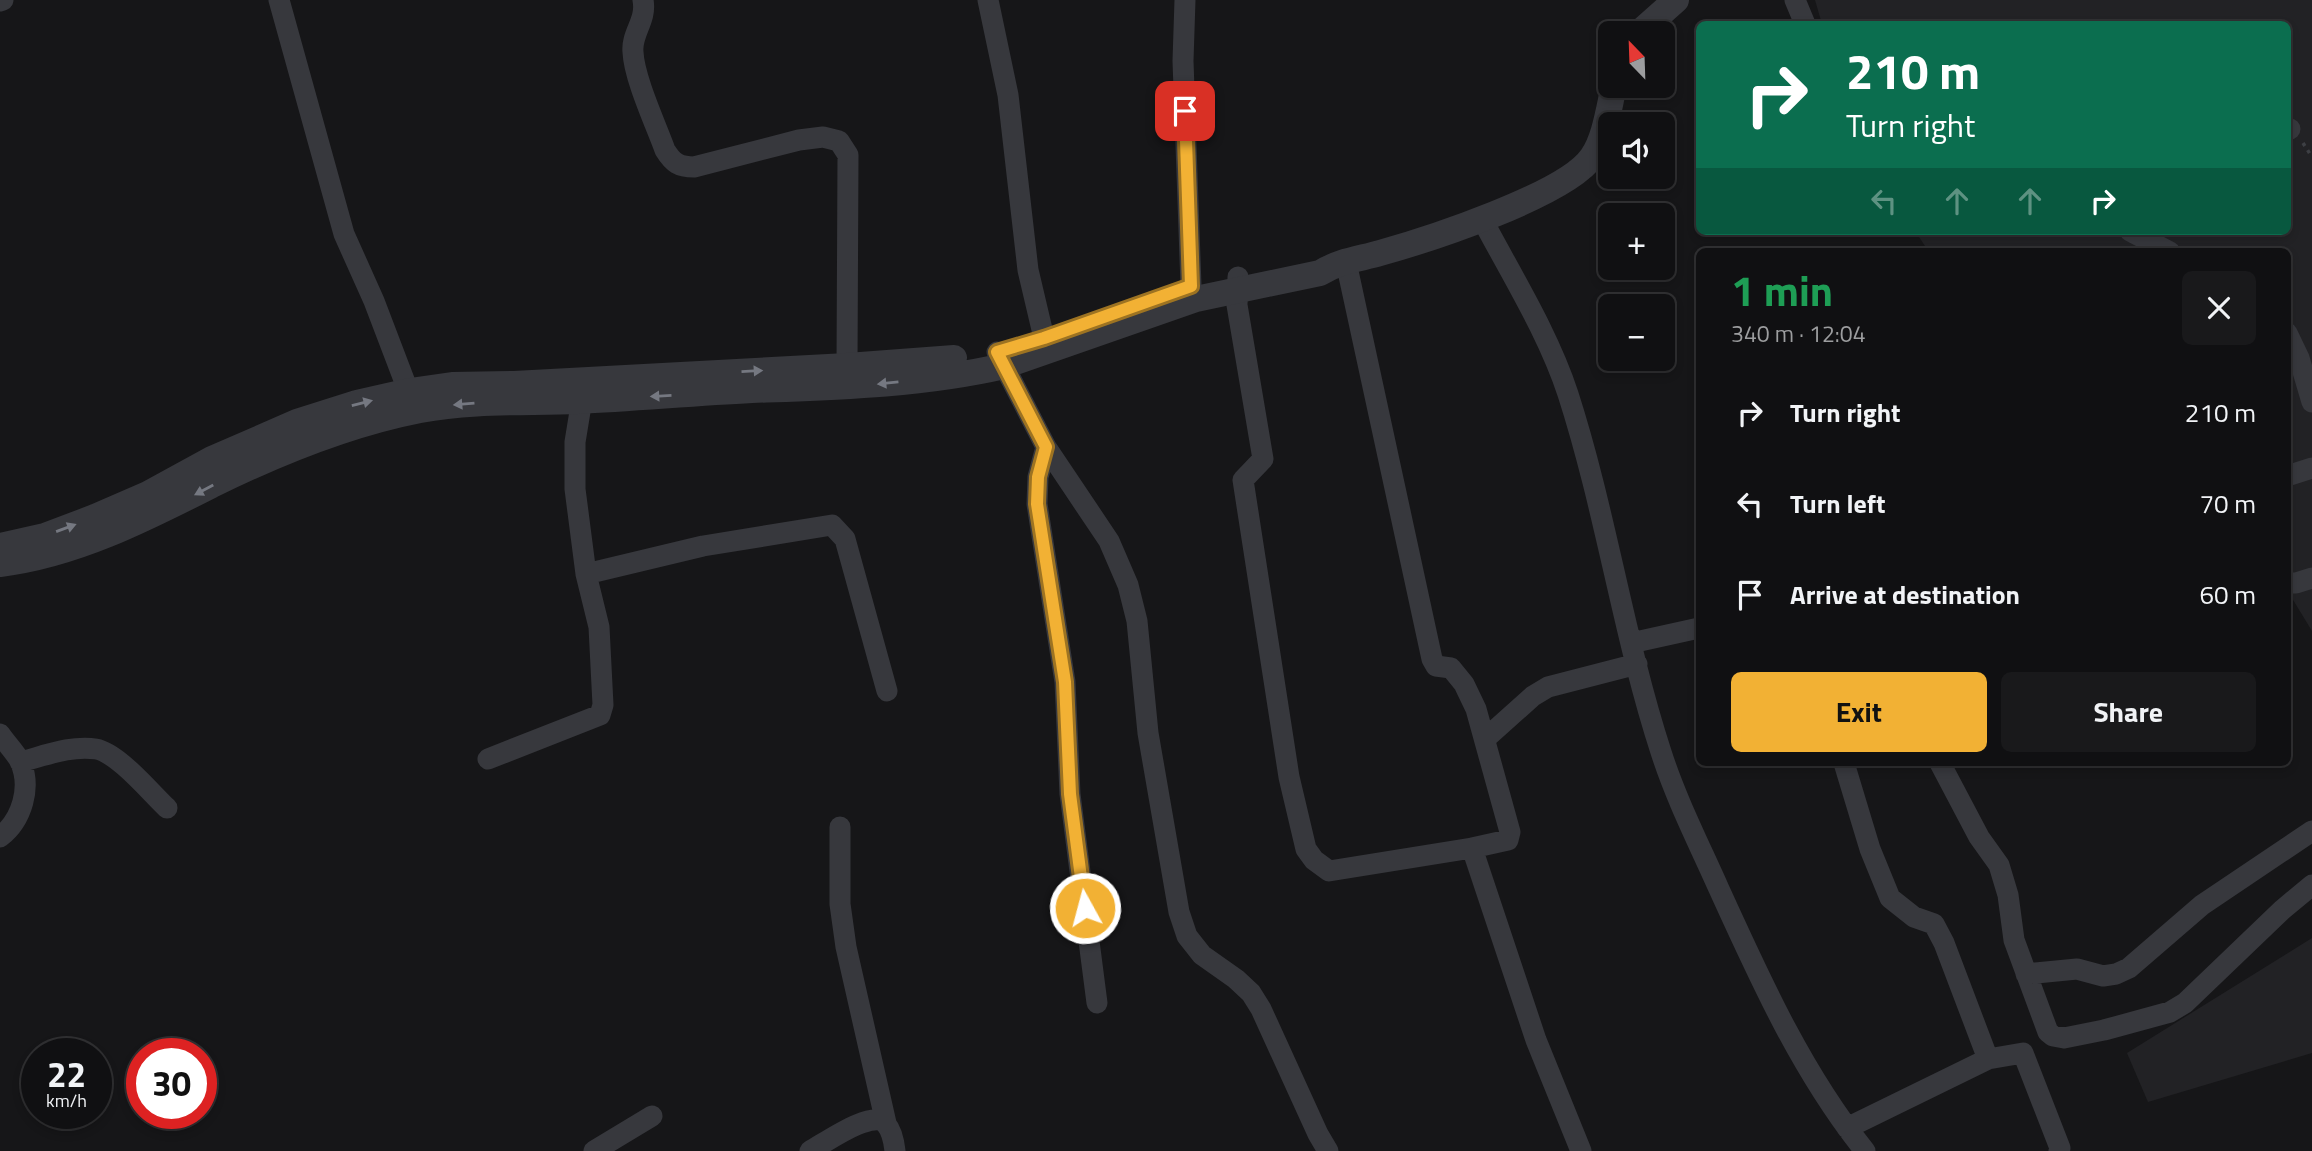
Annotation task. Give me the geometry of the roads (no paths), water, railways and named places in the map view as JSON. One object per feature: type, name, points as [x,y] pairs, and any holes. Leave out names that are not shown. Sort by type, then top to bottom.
[{"type":"street","points":[[279,0],[344,234],[413,401]]},
{"type":"street","points":[[643,0],[645,12],[633,41],[632,52],[665,150],[673,162],[682,167],[694,167],[799,140],[823,137],[839,141],[848,155],[847,366]]},
{"type":"street","points":[[988,0],[1008,95],[1028,270],[1047,344]]},
{"type":"street","points":[[1185,0],[1183,61],[1191,286]]},
{"type":"street","points":[[1652,21],[1676,0]]},
{"type":"street","points":[[1795,0],[1804,21]]},
{"type":"street","points":[[1047,344],[1191,286],[1238,284],[1320,273],[1340,263],[1381,253],[1482,219],[1573,176],[1592,157],[1605,126],[1611,98]]},
{"type":"street","points":[[1482,219],[1537,321],[1567,393],[1605,527],[1631,643],[1661,753],[1688,819],[1766,992],[1847,1128],[1866,1151]]},
{"type":"street","points":[[2138,235],[2162,248]]},
{"type":"street","points":[[1238,284],[1237,305],[1263,459],[1242,480],[1289,777],[1306,849],[1314,860],[1329,870],[1508,841],[1510,832],[1476,709],[1464,684],[1451,668],[1436,666],[1432,659],[1340,263]]},
{"type":"street","points":[[584,390],[856,386],[963,374],[1000,359],[1238,284]]},
{"type":"street","points":[[2291,341],[2299,358],[2312,402]]},
{"type":"street","points":[[0,564],[27,561],[67,550],[154,513],[357,403],[492,402],[584,390],[847,366],[1000,359]]},
{"type":"street","points":[[1000,359],[1046,447],[1109,541],[1128,584],[1137,621],[1148,733],[1179,912],[1187,936],[1202,955],[1251,993],[1328,1151]]},
{"type":"street","points":[[488,759],[600,715],[604,698],[599,626],[586,574],[575,470],[575,442],[584,390]]},
{"type":"street","points":[[0,546],[45,536],[95,517],[148,494],[212,459],[282,442]]},
{"type":"street","points":[[1046,447],[1038,477],[1037,504],[1065,682],[1070,794],[1097,1003]]},
{"type":"street","points":[[2291,475],[2312,468]]},
{"type":"street","points":[[586,574],[703,546],[832,525],[845,539],[887,691]]},
{"type":"street","points":[[2291,583],[2312,578]]},
{"type":"street","points":[[1631,643],[1696,629]]},
{"type":"street","points":[[1485,739],[1533,696],[1548,687],[1637,664]]},
{"type":"street","points":[[0,734],[20,762],[26,792],[18,815],[0,837]]},
{"type":"street","points":[[20,762],[71,749],[95,749],[118,761],[167,808]]},
{"type":"street","points":[[1845,766],[1870,849],[1890,898],[1914,917],[1934,924],[1944,943],[1988,1059]]},
{"type":"street","points":[[1942,766],[1979,837],[1999,865],[2008,895],[2014,940],[2048,1032],[2053,1036],[2064,1038],[2104,1030],[2170,1012],[2195,994],[2311,888]]},
{"type":"street","points":[[840,827],[840,904],[845,947],[895,1151]]},
{"type":"street","points":[[2026,974],[2077,969],[2103,976],[2129,968],[2202,905],[2312,831]]},
{"type":"street","points":[[1472,848],[1536,1040],[1581,1151]]},
{"type":"street","points":[[1847,1128],[1988,1059],[2023,1052],[2059,1151]]},
{"type":"street","points":[[594,1151],[652,1116]]},
{"type":"street","points":[[810,1151],[868,1120],[878,1118],[886,1123]]}]
